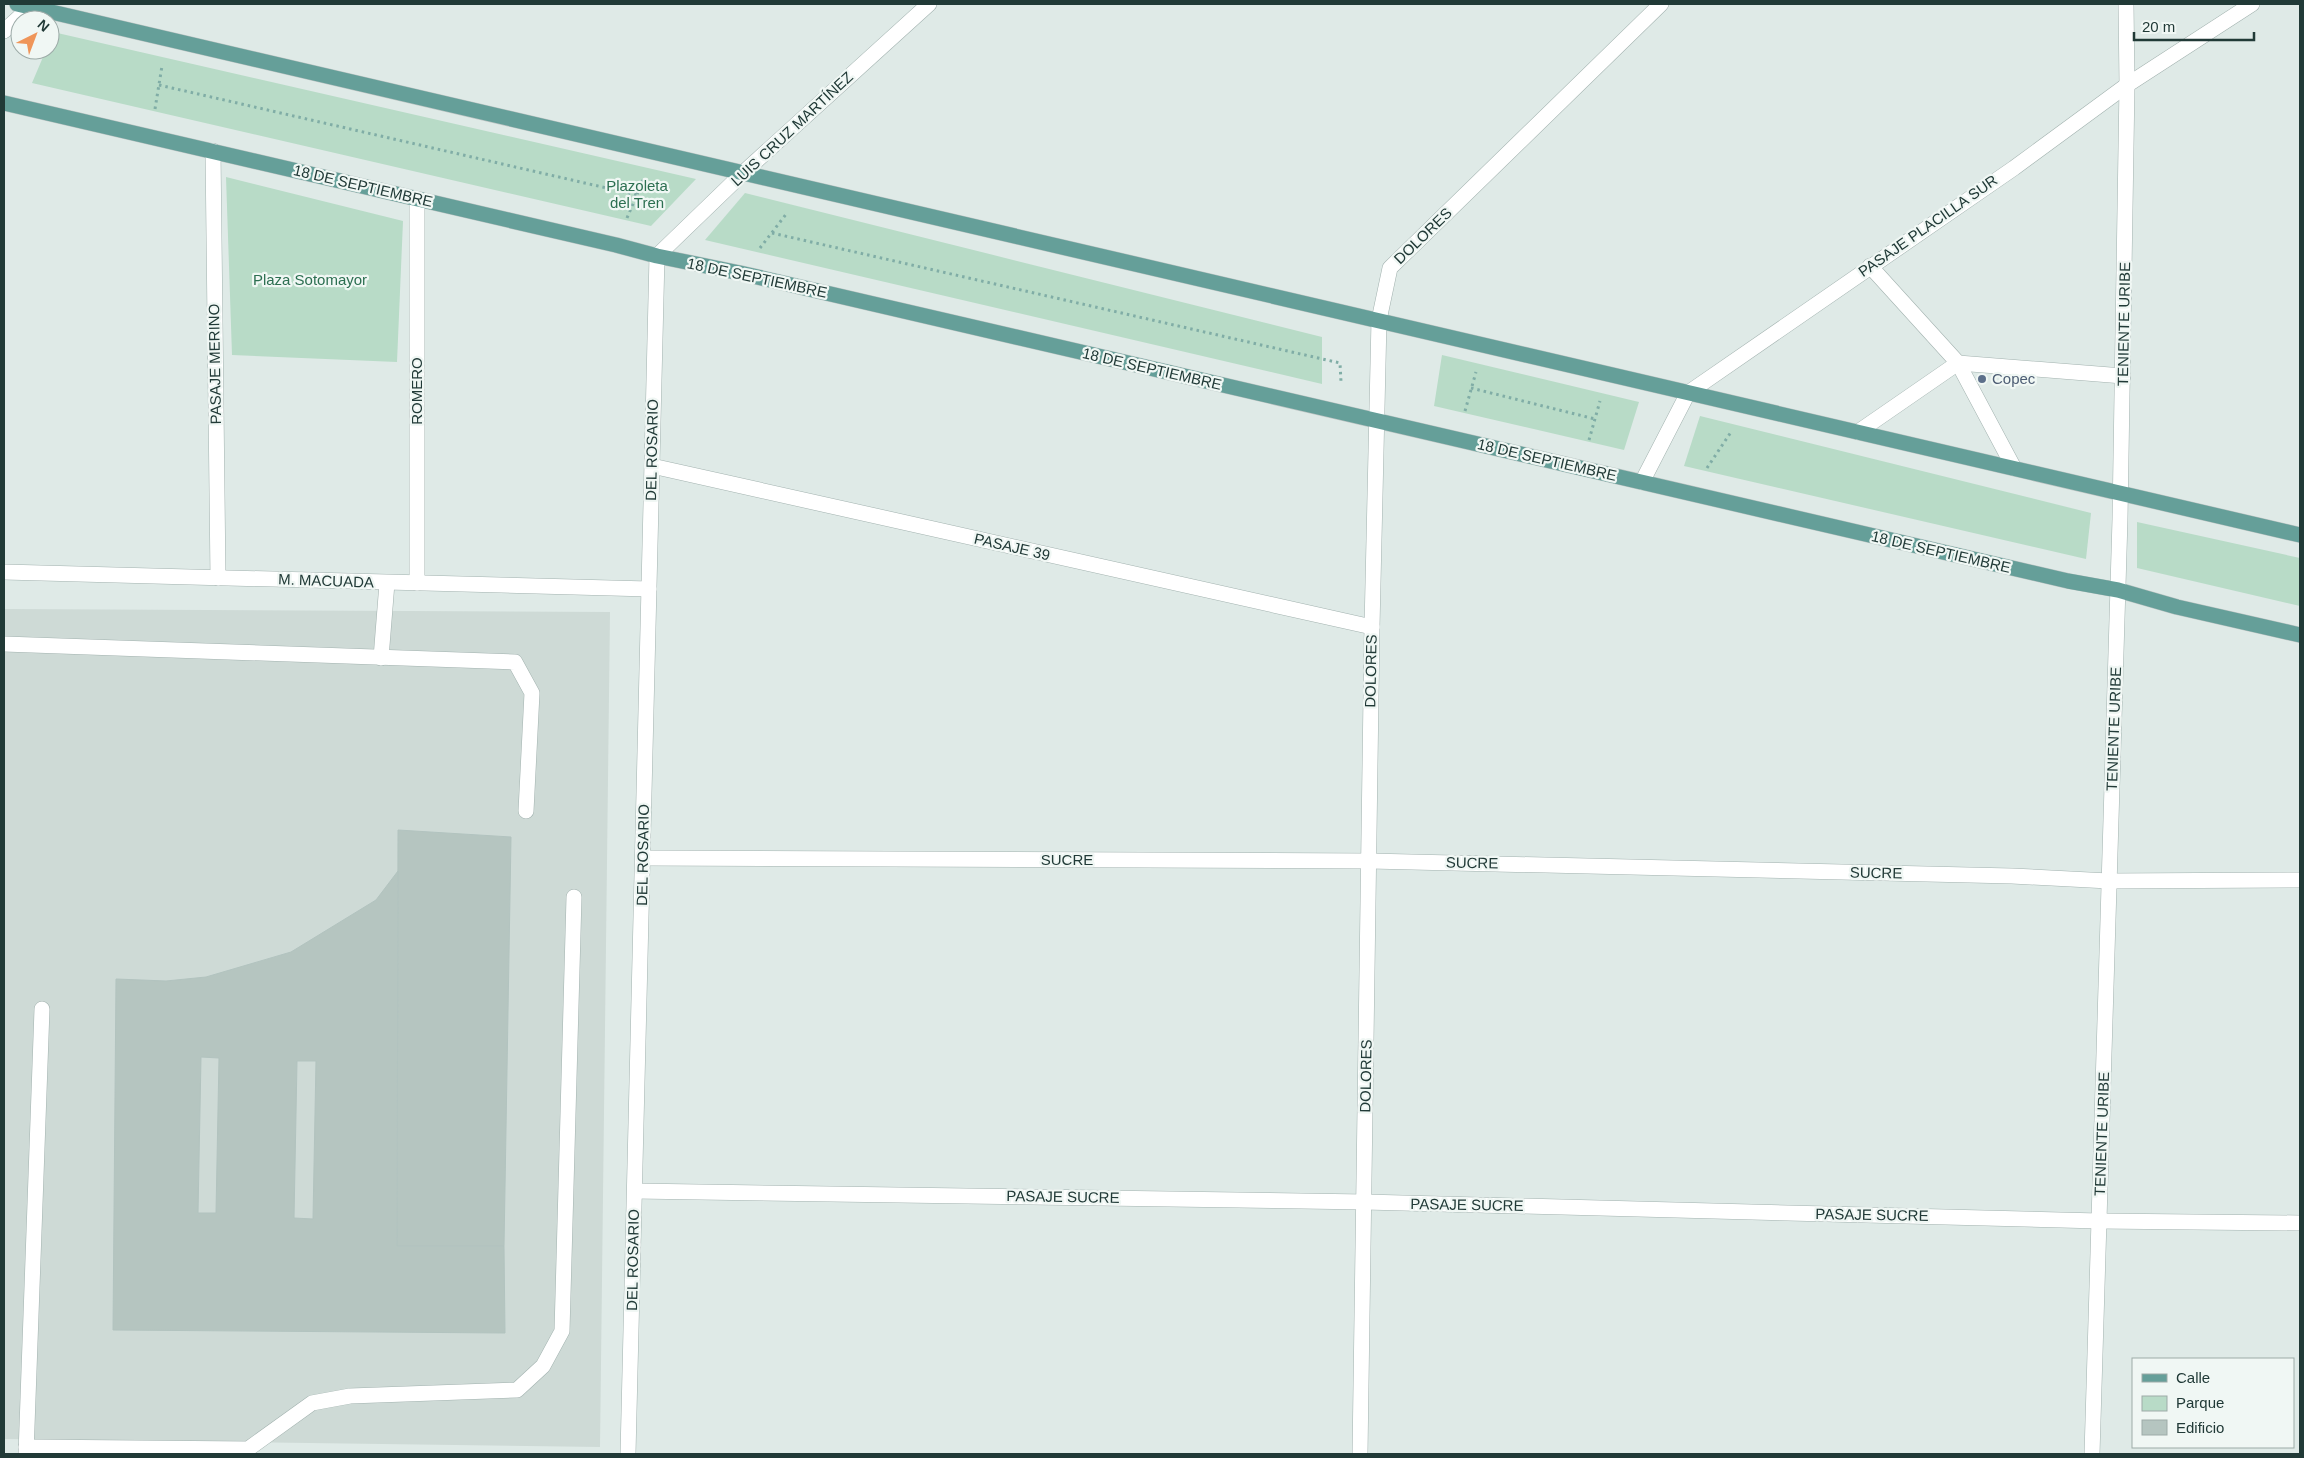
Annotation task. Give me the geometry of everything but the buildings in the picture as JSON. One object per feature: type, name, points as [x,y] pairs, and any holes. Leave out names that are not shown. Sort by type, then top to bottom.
[{"type":"main road","points":[[27,5],[2300,535]]},
{"type":"main road","name":"18 DE SEPTIEMBRE","points":[[4,103],[417,198],[657,256],[2068,581],[2118,590],[2177,607],[2300,635]]},
{"type":"street","name":"LUIS CRUZ MARTÍNEZ","points":[[657,256],[743,173],[929,4]]},
{"type":"street","name":"DOLORES","points":[[1360,1454],[1372,627],[1378,421],[1378,320],[1390,268],[1661,4]]},
{"type":"street","name":"TENIENTE URIBE","points":[[2092,1454],[2121,493],[2128,85],[2126,4]]},
{"type":"street","name":"PASAJE PLACILLA SUR","points":[[1642,482],[1688,393],[2014,168],[2128,85],[2252,4]]},
{"type":"street","points":[[4,31],[27,5]]},
{"type":"street","name":"PASAJE MERINO","points":[[212,151],[218,578]]},
{"type":"street","name":"ROMERO","points":[[417,198],[417,583]]},
{"type":"street","name":"DEL ROSARIO","points":[[628,1454],[657,256]]},
{"type":"street","points":[[1870,266],[1958,363],[2014,468]]},
{"type":"street","points":[[1858,432],[1958,363],[2123,376]]},
{"type":"street","name":"PASAJE 39","points":[[652,466],[1372,627]]},
{"type":"street","name":"M. MACUADA","points":[[4,572],[649,589]]},
{"type":"street","points":[[381,658],[387,583]]},
{"type":"street","points":[[4,644],[515,662],[532,693],[526,811]]},
{"type":"street","name":"SUCRE","points":[[643,858],[1370,860],[2012,876],[2109,881],[2300,880]]},
{"type":"street","points":[[42,1009],[26,1451],[248,1449],[312,1403],[350,1396],[517,1390],[542,1366],[562,1331],[574,897]]},
{"type":"street","name":"PASAJE SUCRE","points":[[635,1190],[1365,1202],[2099,1221],[2300,1223]]},
{"type":"path","points":[[150,136],[166,38]]},
{"type":"path","points":[[159,86],[637,195]]},
{"type":"path","points":[[616,245],[655,152]]},
{"type":"path","points":[[740,274],[808,188]]},
{"type":"path","points":[[772,233],[1340,363],[1343,413]]},
{"type":"path","points":[[1458,440],[1483,344]]},
{"type":"path","points":[[1582,469],[1607,373]]},
{"type":"path","points":[[1471,388],[1595,419]]},
{"type":"path","points":[[1691,494],[1748,406]]},
{"type":"shaded area","points":[[4,609],[610,612],[600,1447],[4,1439]]},
{"type":"green space","name":"Plazoleta del Tren","points":[[60,34],[696,179],[651,226],[32,83],[42,60],[60,60]]},
{"type":"green space","name":"Plaza Sotomayor","points":[[226,177],[403,221],[397,362],[232,355]]},
{"type":"green space","points":[[745,193],[1322,337],[1322,384],[705,240]]},
{"type":"green space","points":[[1442,355],[1639,402],[1624,450],[1434,406]]},
{"type":"green space","points":[[1700,416],[2091,513],[2086,559],[1684,466]]},
{"type":"green space","points":[[2137,522],[2300,558],[2300,606],[2137,568]]},
{"type":"place","name":"Copec","points":[[1982,379]]}]
